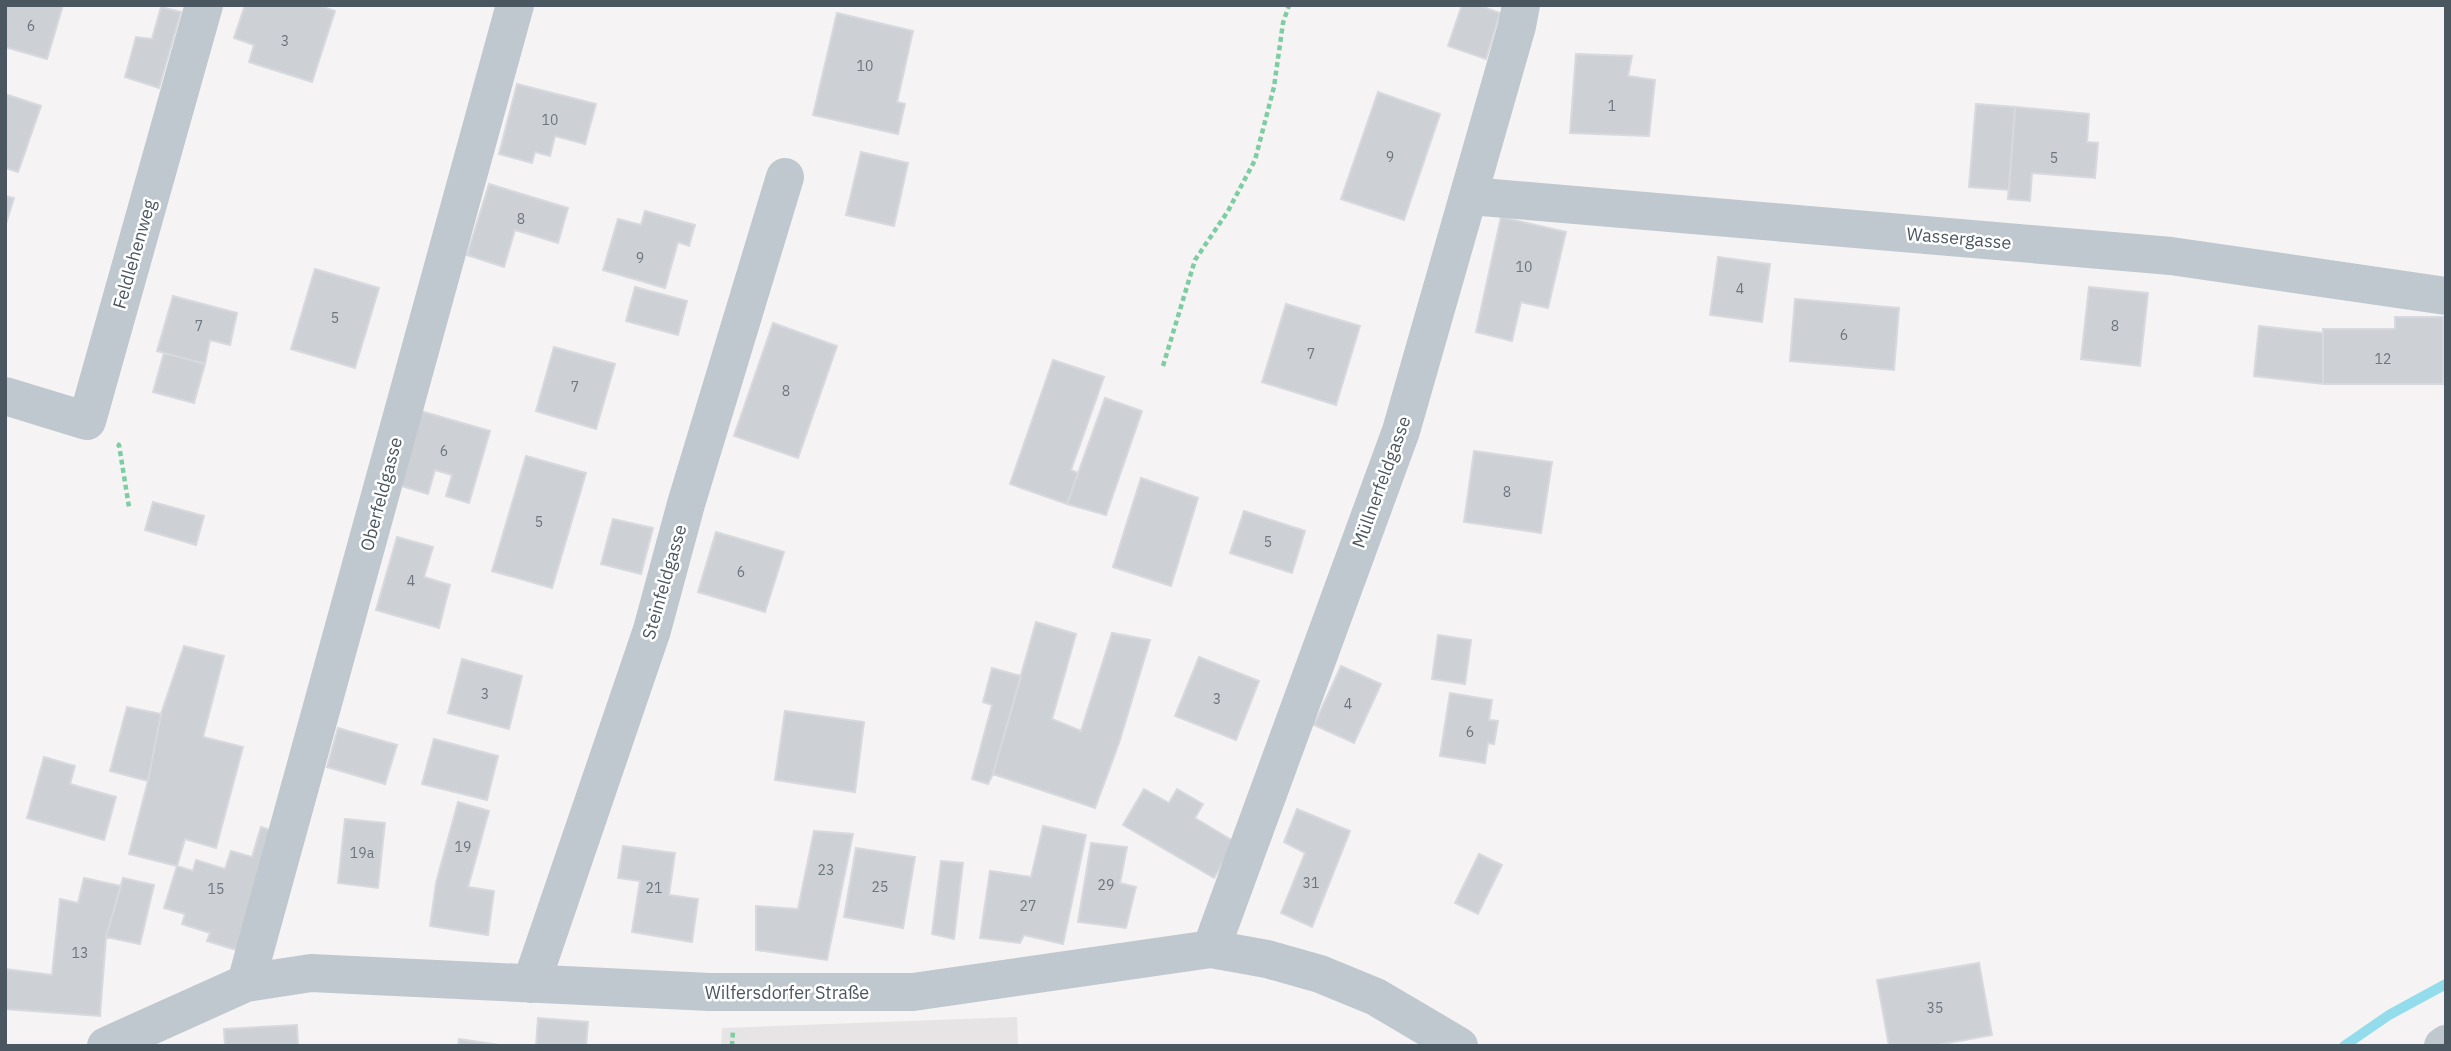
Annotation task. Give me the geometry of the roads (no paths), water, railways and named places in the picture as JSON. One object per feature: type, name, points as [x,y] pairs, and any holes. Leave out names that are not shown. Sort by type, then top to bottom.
[{"type":"street","name":"Feldlehenweg","points":[[5,396],[88,421],[204,5]]},
{"type":"street","name":"Oberfeldgasse","points":[[246,983],[515,5]]},
{"type":"street","name":"Müllnerfeldgasse","points":[[1210,950],[1401,431],[1470,196],[1521,5]]},
{"type":"street","name":"Steinfeldgasse","points":[[531,984],[652,630],[686,503],[785,177]]},
{"type":"street","name":"Wassergasse","points":[[1470,196],[2172,256],[2446,296]]},
{"type":"street","name":"Wilfersdorfer Straße","points":[[106,1046],[246,983],[311,973],[710,992],[913,992],[1210,950],[1267,959],[1320,974],[1376,997],[1459,1046]]},
{"type":"waterway","points":[[2344,1046],[2389,1015],[2446,984]]}]
